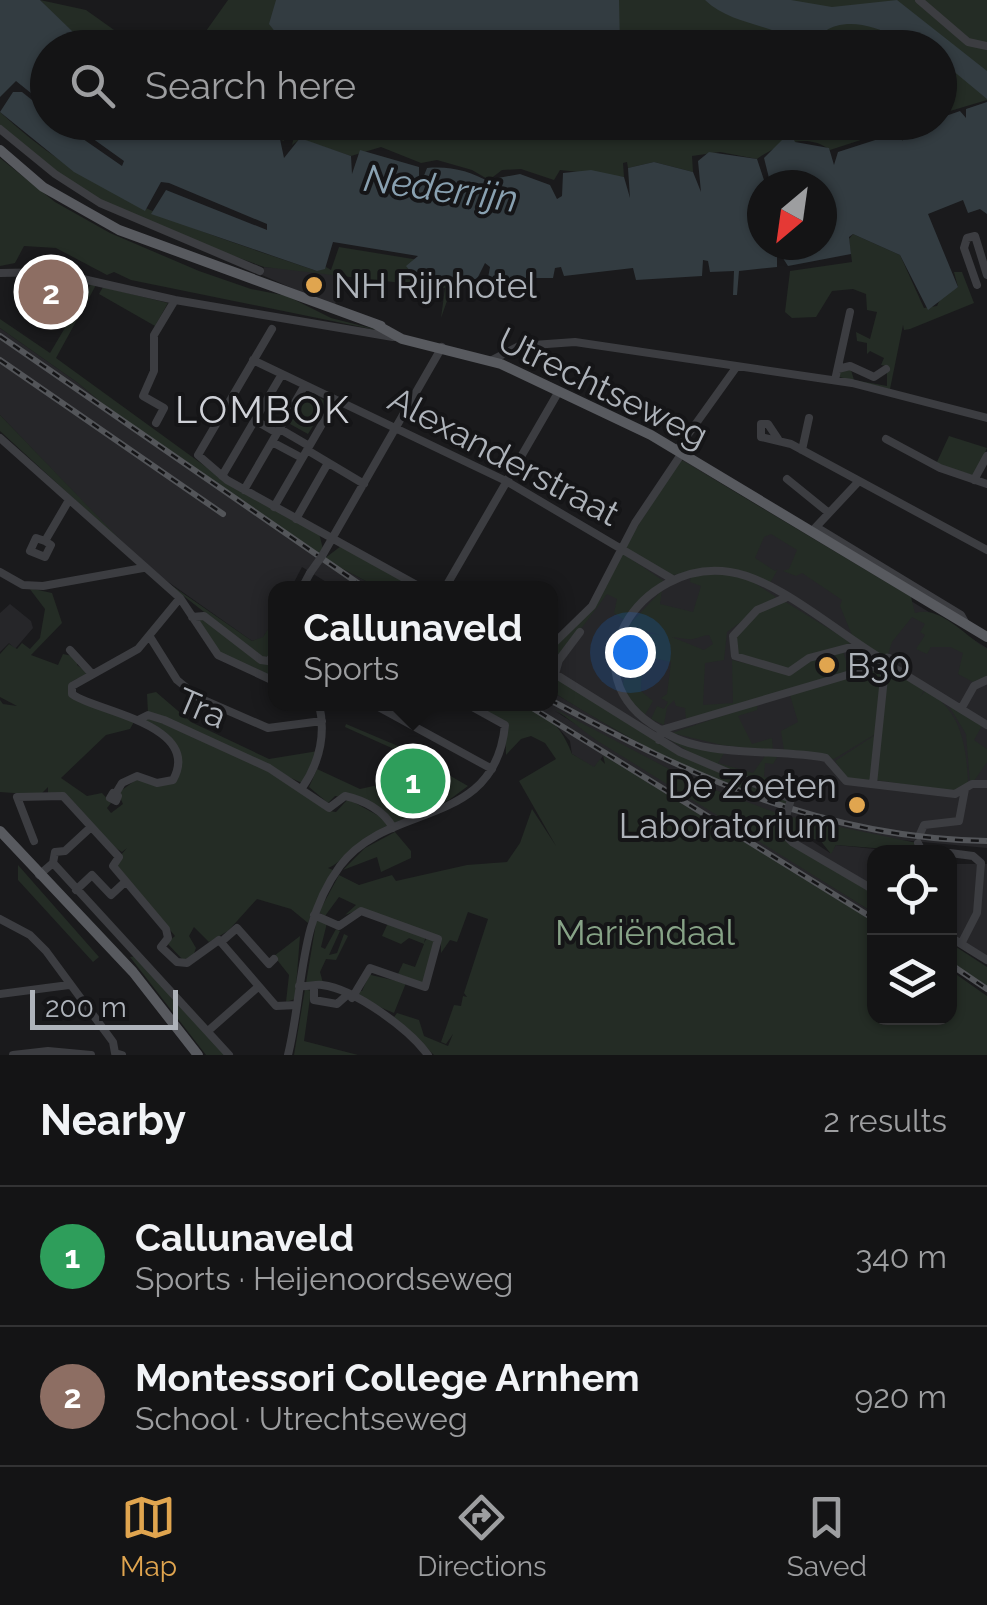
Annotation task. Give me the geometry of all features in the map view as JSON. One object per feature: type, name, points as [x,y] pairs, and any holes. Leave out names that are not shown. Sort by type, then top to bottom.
[{"type":"main road","points":[[0,150],[58,196],[119,230],[437,346]]},
{"type":"main road","points":[[375,324],[402,339]]},
{"type":"main road","name":"Utrechtseweg","points":[[402,339],[492,360],[679,452],[987,637]]},
{"type":"main road","points":[[3,834],[101,941],[196,1055]]},
{"type":"street","points":[[918,0],[954,30]]},
{"type":"street","points":[[957,33],[968,42],[987,46]]},
{"type":"street","points":[[0,129],[55,174],[100,203],[260,271]]},
{"type":"street","points":[[977,285],[964,248],[968,238],[975,236],[987,275]]},
{"type":"street","name":"Utrechtseweg","points":[[0,273],[52,272],[176,300],[402,339]]},
{"type":"street","points":[[156,423],[164,408],[143,396],[154,372],[154,335],[176,300]]},
{"type":"street","points":[[835,380],[850,312]]},
{"type":"street","points":[[272,329],[198,455],[246,491],[408,581]]},
{"type":"street","points":[[492,360],[519,346],[566,341],[735,369],[835,380],[987,418]]},
{"type":"street","points":[[307,581],[436,361],[437,346]]},
{"type":"street","name":"Alexanderstraat","points":[[253,360],[506,481],[674,580]]},
{"type":"street","points":[[838,369],[850,366],[874,378],[886,369]]},
{"type":"street","points":[[558,639],[592,606],[620,549],[735,369]]},
{"type":"street","points":[[220,475],[280,373]]},
{"type":"street","points":[[246,491],[307,386]]},
{"type":"street","points":[[449,581],[559,392]]},
{"type":"street","points":[[272,506],[334,399]]},
{"type":"street","points":[[226,406],[364,486]]},
{"type":"street","points":[[802,450],[808,418]]},
{"type":"street","points":[[277,436],[304,451]]},
{"type":"street","points":[[0,438],[180,598],[218,655],[268,678]]},
{"type":"street","points":[[886,439],[940,468],[987,484]]},
{"type":"street","points":[[778,440],[987,550]]},
{"type":"street","points":[[974,480],[987,456]]},
{"type":"street","points":[[298,520],[329,466]]},
{"type":"street","points":[[787,480],[829,513]]},
{"type":"street","points":[[814,530],[859,480]]},
{"type":"street","points":[[45,541],[69,500]]},
{"type":"street","points":[[0,572],[23,584],[43,586],[142,568]]},
{"type":"street","points":[[987,725],[785,598],[735,572],[706,570],[674,580],[634,614],[621,634],[613,666],[625,704],[660,735],[721,747],[826,758],[846,781],[955,794],[987,784]]},
{"type":"street","points":[[116,793],[122,784],[137,776],[158,783],[173,780],[176,761],[169,744],[138,720],[74,697],[72,686],[114,664],[150,636],[180,598]]},
{"type":"street","points":[[785,598],[745,620],[733,636],[736,656],[789,672],[809,658],[858,645]]},
{"type":"street","points":[[192,617],[204,616],[261,660],[268,657]]},
{"type":"street","points":[[558,662],[580,632]]},
{"type":"street","points":[[150,636],[177,680],[199,698],[268,728],[322,722]]},
{"type":"street","points":[[873,784],[886,663],[895,648]]},
{"type":"street","points":[[70,650],[92,674]]},
{"type":"street","points":[[848,650],[854,673]]},
{"type":"street","points":[[660,735],[886,663]]},
{"type":"street","points":[[558,675],[724,773],[792,798],[784,824],[785,835],[867,886]]},
{"type":"street","points":[[961,708],[974,686],[987,680]]},
{"type":"street","points":[[302,788],[320,751],[320,711]]},
{"type":"street","points":[[387,711],[492,769]]},
{"type":"street","points":[[288,1055],[305,933],[314,914],[344,860],[369,839],[451,806],[478,786],[492,769],[499,757],[505,726],[479,711]]},
{"type":"street","name":"Tra","points":[[138,720],[148,715],[164,720],[270,768],[328,808],[344,796],[360,801],[382,814],[393,828]]},
{"type":"street","points":[[921,845],[924,826],[961,819],[965,789]]},
{"type":"street","points":[[34,841],[17,797],[60,795],[92,827],[116,860],[125,882],[168,935],[162,949],[183,964],[237,928],[269,964],[274,959]]},
{"type":"street","points":[[40,875],[53,864],[56,852],[64,851],[92,827]]},
{"type":"street","points":[[957,854],[973,856],[981,863],[978,913],[960,944]]},
{"type":"street","points":[[53,864],[229,1055]]},
{"type":"street","points":[[76,890],[92,876],[111,895],[125,882]]},
{"type":"street","points":[[314,914],[339,926],[361,911],[434,936],[439,942],[425,988],[370,968],[364,971],[349,997],[337,1004],[314,1000],[314,988]]},
{"type":"street","points":[[0,919],[30,935],[68,976],[69,985]]},
{"type":"street","points":[[101,941],[114,930]]},
{"type":"street","points":[[219,941],[276,1006],[297,1005]]},
{"type":"street","points":[[957,942],[987,960]]},
{"type":"street","points":[[299,986],[314,988],[320,984],[393,1019],[428,1055]]},
{"type":"street","points":[[0,994],[69,985],[76,988],[115,1045],[116,1054]]},
{"type":"street","points":[[208,1031],[258,987]]},
{"type":"street","points":[[13,1055],[48,1051],[92,1055]]},
{"type":"shaded area","points":[[264,267],[340,272],[335,307],[262,275]]},
{"type":"shaded area","points":[[0,328],[78,383],[133,429],[324,559],[366,581],[325,581],[302,567],[295,581],[268,581],[268,630],[263,638],[252,641],[140,562],[0,415]]},
{"type":"shaded area","points":[[683,460],[987,648],[987,848],[868,837],[774,813],[694,782],[555,711],[558,695],[641,745],[754,796],[558,680],[558,647],[581,622]]},
{"type":"shaded area","points":[[10,604],[31,621],[33,628],[15,649],[9,643],[0,652],[0,613]]},
{"type":"shaded area","points":[[534,711],[555,711],[867,909],[867,918],[603,756],[594,768],[572,754],[570,741],[554,723]]},
{"type":"shaded area","points":[[787,835],[803,835],[830,853],[836,845],[867,848],[867,884]]},
{"type":"shaded area","points":[[957,864],[987,864],[987,957],[957,938]]},
{"type":"green space","points":[[40,0],[86,10],[114,30],[70,30]]},
{"type":"green space","points":[[228,0],[987,0],[987,100],[957,109],[957,30],[207,30]]},
{"type":"green space","points":[[0,112],[30,140],[110,191],[189,226],[317,271],[326,267],[331,270],[339,247],[419,260],[416,278],[455,278],[441,318],[445,288],[264,267],[138,219],[81,190],[0,127]]},
{"type":"green space","points":[[303,140],[861,140],[830,150],[812,142],[793,142],[757,159],[720,152],[692,156],[693,172],[654,162],[628,168],[627,162],[623,163],[624,177],[560,170],[554,180],[521,169],[502,170],[489,180],[472,170],[437,160],[421,163],[381,147],[351,156]]},
{"type":"green space","points":[[0,158],[55,202],[110,233],[199,271],[251,289],[287,296],[331,318],[386,332],[131,280],[114,272],[107,275],[56,248],[24,246],[15,263],[0,266]]},
{"type":"green space","points":[[853,234],[900,255],[924,308],[937,306],[942,295],[958,287],[954,272],[962,272],[974,303],[910,329],[904,330],[903,325],[890,389],[839,377],[841,370],[851,370],[854,380],[887,386],[887,366],[881,365],[884,358],[870,351],[867,354],[867,343],[857,341],[856,332],[870,339],[877,312],[867,310],[866,294],[853,289],[832,291],[816,317],[792,318],[785,312],[790,271],[852,262],[849,239]]},
{"type":"green space","points":[[91,284],[96,285],[56,358],[224,480],[319,533],[323,549],[319,556],[133,429],[78,383],[0,328],[0,319],[50,353]]},
{"type":"green space","points":[[103,287],[168,303],[155,326],[99,294]]},
{"type":"green space","points":[[307,392],[328,402],[308,434],[290,424]]},
{"type":"green space","points":[[0,415],[133,553],[0,431]]},
{"type":"green space","points":[[949,436],[987,448],[975,476],[936,464]]},
{"type":"green space","points":[[680,459],[911,597],[915,613],[934,613],[952,623],[987,649],[987,676],[973,682],[958,674],[963,653],[950,647],[931,647],[927,654],[916,649],[925,635],[920,632],[925,624],[912,617],[892,642],[888,654],[881,656],[854,640],[840,606],[842,600],[802,573],[796,576],[783,571],[789,569],[797,550],[771,534],[764,537],[755,558],[775,571],[778,569],[769,585],[725,569],[672,575],[624,548]]},
{"type":"green space","points":[[341,546],[404,581],[366,581],[324,559]]},
{"type":"green space","points":[[621,552],[665,582],[626,621],[614,613],[617,599],[607,594],[558,660],[558,642],[593,607]]},
{"type":"green space","points":[[724,573],[750,580],[776,597],[727,632],[724,660],[705,663],[703,705],[733,703],[732,660],[789,674],[805,661],[843,652],[850,672],[686,719],[685,708],[676,706],[674,700],[667,707],[664,725],[651,719],[657,706],[664,709],[668,702],[661,698],[667,694],[671,662],[649,657],[642,663],[641,691],[653,701],[643,718],[622,689],[624,679],[634,679],[632,662],[639,646],[634,640],[628,646],[621,642],[626,632],[660,634],[628,626],[662,590],[660,604],[693,612],[701,586],[690,582],[691,576]],"holes":[[[709,635],[713,644],[704,650],[671,637],[693,639]]]},
{"type":"green space","points":[[158,576],[252,641],[263,637],[268,629],[268,656],[263,658]]},
{"type":"green space","points":[[29,588],[52,593],[62,623],[31,655],[58,665],[63,654],[77,657],[77,665],[88,673],[71,682],[69,693],[135,720],[130,729],[106,735],[61,778],[87,796],[102,793],[111,803],[107,808],[111,813],[123,804],[118,793],[137,779],[153,785],[177,776],[173,748],[142,720],[148,717],[273,771],[329,811],[336,812],[348,799],[388,821],[387,827],[328,868],[333,870],[308,923],[291,909],[257,899],[228,931],[209,942],[194,927],[189,936],[196,948],[193,956],[183,960],[167,943],[175,936],[114,863],[127,848],[122,852],[113,846],[64,793],[48,794],[48,787],[40,795],[0,792],[0,700],[17,706],[0,697],[0,654],[9,644],[17,649],[22,643],[30,649],[40,638],[45,609]]},
{"type":"green space","points":[[784,601],[849,641],[850,647],[816,654],[792,670],[737,654],[736,635],[758,611]]},
{"type":"green space","points":[[201,618],[259,662],[268,659],[268,675],[219,652],[198,623]]},
{"type":"green space","points":[[891,669],[925,689],[920,697],[926,690],[938,698],[954,718],[966,754],[968,782],[955,792],[876,780]]},
{"type":"green space","points":[[883,670],[877,733],[834,759],[784,750],[781,731],[798,722],[790,695]]},
{"type":"green space","points":[[558,678],[679,754],[787,796],[788,807],[695,771],[558,695]]},
{"type":"green space","points":[[156,692],[191,722],[269,759],[318,751],[302,783],[148,713],[147,694]]},
{"type":"green space","points":[[758,704],[757,710],[738,716],[752,744],[772,738],[773,751],[722,745],[672,733]]},
{"type":"green space","points":[[949,706],[983,724],[974,740],[987,749],[987,762],[974,781],[970,782],[966,734]]},
{"type":"green space","name":"Mariëndaal","points":[[487,711],[536,711],[556,726],[572,754],[594,767],[600,759],[605,764],[603,755],[867,918],[867,1025],[957,1025],[957,975],[987,996],[987,1055],[434,1055],[394,1017],[397,1013],[419,1020],[424,1036],[448,1046],[453,1034],[446,1044],[441,1042],[454,1005],[461,1006],[463,996],[467,997],[464,993],[488,919],[468,912],[457,942],[450,940],[441,953],[441,941],[361,909],[345,915],[356,905],[339,897],[325,916],[319,912],[339,875],[359,885],[392,875],[396,881],[467,865],[507,862],[520,843],[532,809],[556,846],[519,781],[556,759],[545,743],[531,736],[521,739],[506,755],[505,722]]},
{"type":"green space","points":[[558,711],[694,782],[785,816],[790,844],[867,888],[867,909],[596,740]]},
{"type":"green space","points":[[346,724],[398,746],[468,786],[449,800],[396,824],[367,801],[335,796],[328,803],[309,787],[317,769],[360,789],[378,785],[396,750],[345,727]]},
{"type":"green space","points":[[875,735],[870,780],[847,779],[835,761]]},
{"type":"green space","points":[[667,738],[725,752],[718,763],[753,773],[765,756],[778,756],[773,764],[765,763],[764,777],[797,783],[797,795],[702,760]]},
{"type":"green space","points":[[787,816],[917,845],[836,845],[831,854],[820,840],[787,835]]},
{"type":"green space","points":[[395,832],[411,851],[411,858],[381,872],[377,857],[343,870],[365,848]]},
{"type":"green space","points":[[18,865],[99,957],[93,962],[18,880]]},
{"type":"green space","points":[[317,917],[327,923],[321,947],[325,949],[336,929],[340,931],[329,955],[337,953],[344,934],[348,936],[336,960],[326,959],[320,972],[323,983],[306,983]]},
{"type":"green space","points":[[388,923],[426,935],[424,943],[428,936],[437,942],[423,983],[398,974],[403,963],[415,967],[424,944],[409,938],[401,944],[382,936]]},
{"type":"green space","points":[[300,936],[295,999],[286,1002],[289,975],[274,956]]},
{"type":"green space","points":[[957,948],[987,967],[987,986],[957,966]]},
{"type":"green space","points":[[137,956],[226,1055],[206,1055],[130,957]]},
{"type":"green space","points":[[371,971],[371,975],[406,983],[394,1013],[358,998],[358,990],[362,991]]},
{"type":"green space","points":[[305,989],[311,991],[304,1041],[358,1055],[294,1055]]},
{"type":"water","points":[[0,0],[40,0],[71,30],[30,30],[30,92],[16,81],[0,97]]},
{"type":"water","points":[[276,0],[619,0],[620,30],[274,30],[269,24]]},
{"type":"water","points":[[705,0],[791,0],[832,7],[897,0],[935,30],[879,30],[850,24],[828,30],[770,30]]},
{"type":"water","points":[[957,47],[987,71],[987,99],[957,74]]},
{"type":"water","points":[[13,92],[22,92],[30,98],[30,136],[0,112]]},
{"type":"water","points":[[987,102],[987,214],[980,209],[968,213],[963,200],[928,214],[958,287],[928,310],[900,255],[853,234],[849,237],[851,254],[837,257],[837,170],[767,170],[764,158],[782,140],[829,148],[834,165],[838,152],[875,140],[957,140],[957,112],[966,118],[966,109]]},
{"type":"water","name":"Nederrijn","points":[[35,140],[85,140],[122,166],[124,161],[95,140],[280,140],[284,158],[298,140],[306,140],[351,156],[352,174],[360,150],[419,167],[419,188],[427,168],[444,168],[468,172],[491,183],[492,197],[498,178],[520,174],[550,185],[557,199],[562,196],[563,173],[591,170],[624,177],[630,198],[628,168],[654,162],[693,172],[701,192],[698,161],[709,152],[757,159],[761,170],[747,170],[747,260],[777,260],[777,267],[739,271],[737,295],[733,295],[734,271],[710,272],[708,261],[703,260],[702,276],[636,280],[633,268],[564,276],[561,267],[555,268],[553,278],[488,278],[490,267],[485,263],[477,279],[416,278],[406,266],[418,256],[333,242],[325,269],[317,271],[151,214],[166,190],[267,230],[267,224],[169,183],[161,182],[145,211],[74,172]]},
{"type":"water","points":[[784,260],[820,260],[788,266]]},
{"type":"railway","points":[[0,336],[355,581]]},
{"type":"railway","points":[[0,360],[223,514]]},
{"type":"railway","points":[[558,704],[708,778],[813,815],[869,829],[987,841]]},
{"type":"railway","points":[[537,711],[867,915]]},
{"type":"railway","points":[[957,969],[987,989]]},
{"type":"place","name":"NH Rijnhotel","points":[[314,285]]},
{"type":"place","name":"Montessori College Arnhem","points":[[51,292]]},
{"type":"place","name":"B30","points":[[827,665]]},
{"type":"place","name":"Callunaveld","points":[[413,781]]},
{"type":"place","name":"De Zoeten Laboratorium","points":[[857,805]]},
{"type":"district","name":"LOMBOK","points":[[263,409]]}]
